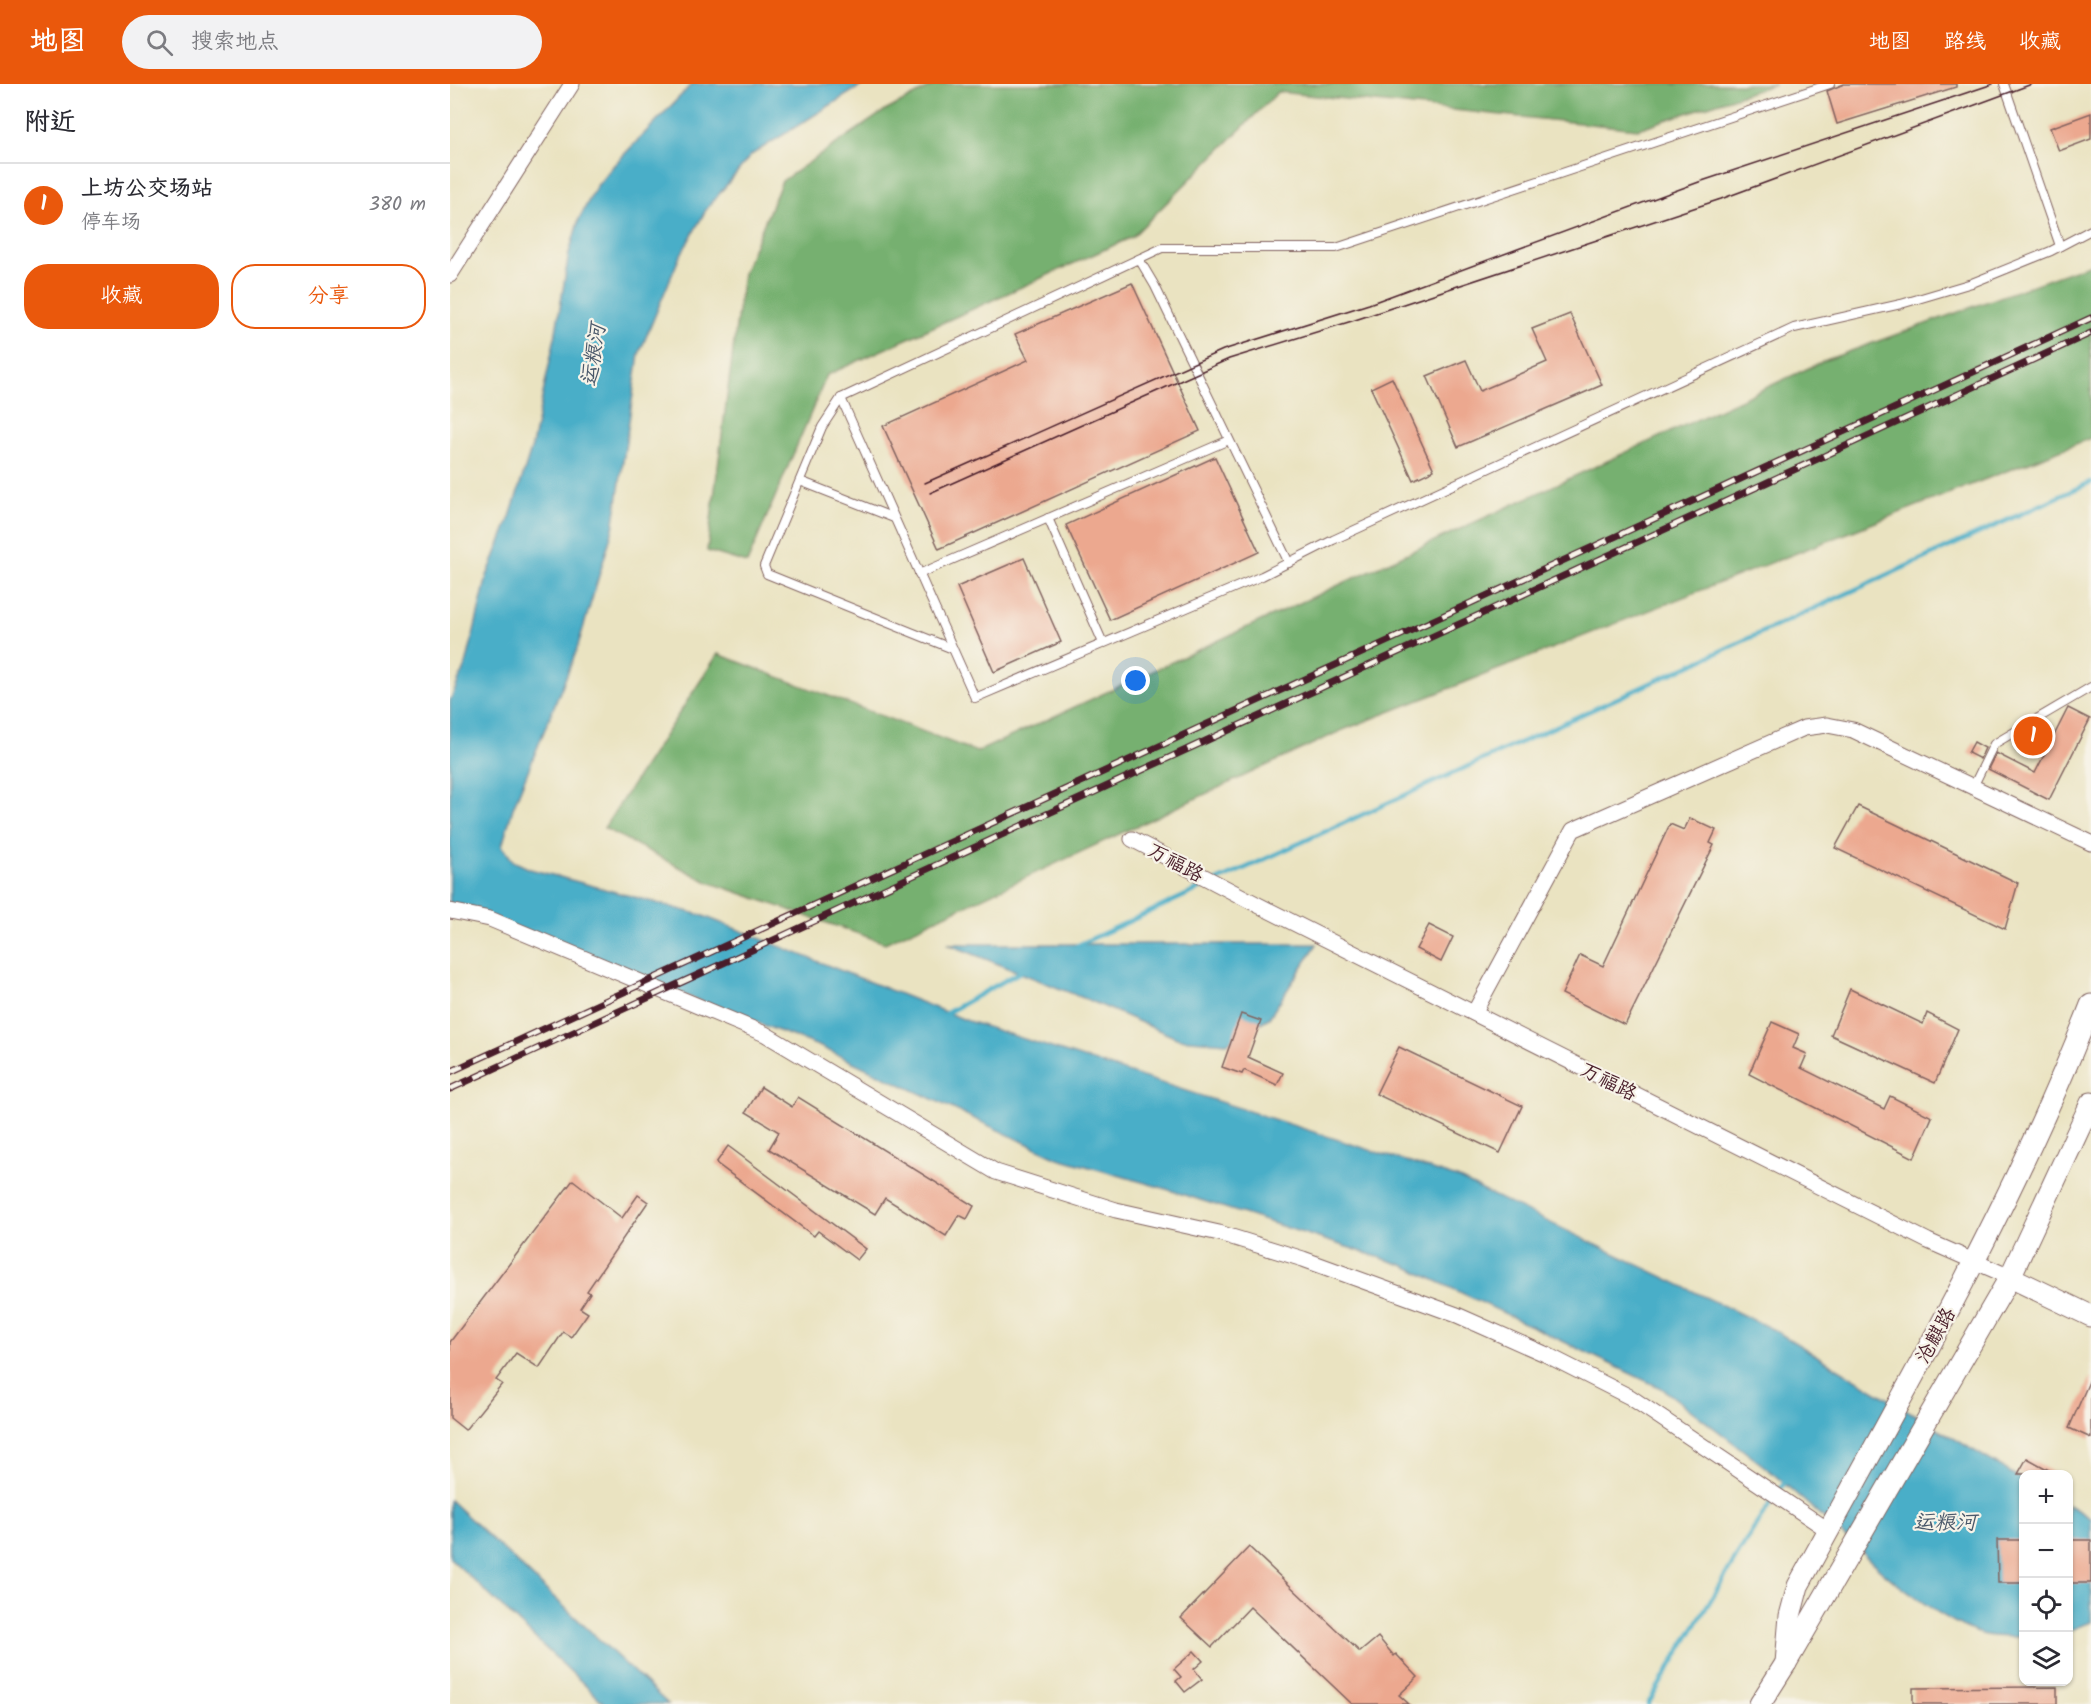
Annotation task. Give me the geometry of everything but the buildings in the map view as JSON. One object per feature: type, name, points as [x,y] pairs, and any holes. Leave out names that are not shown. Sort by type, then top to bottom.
[{"type":"main road","name":"沧麒路","points":[[1786,1663],[1790,1616],[1798,1586],[1975,1261],[2068,1063],[2091,1005]]},
{"type":"main road","name":"沧麒路","points":[[1760,1704],[2010,1277],[2091,1103]]},
{"type":"main road","name":"万福路","points":[[2010,1277],[2091,1316]]},
{"type":"street","points":[[450,275],[572,84]]},
{"type":"street","points":[[1474,1013],[1573,830],[1804,728],[1827,724],[1853,730],[2091,843]]},
{"type":"street","name":"万福路","points":[[1132,839],[1246,899],[1917,1235],[2010,1277]]},
{"type":"street","points":[[450,911],[490,919],[765,1034],[996,1172],[1116,1210],[1219,1233],[1303,1259],[1457,1315],[1535,1350],[1630,1397],[1828,1530]]},
{"type":"lane","points":[[953,649],[767,574],[764,566],[822,427],[840,398],[1162,248],[1336,248],[1830,84]]},
{"type":"lane","points":[[2004,84],[2060,246]]},
{"type":"lane","points":[[840,398],[975,698],[1288,563],[1333,540],[1794,328],[1902,304],[1972,283],[2060,246],[2091,230]]},
{"type":"lane","points":[[1139,259],[1155,286],[1288,563]]},
{"type":"lane","points":[[919,574],[1229,440]]},
{"type":"lane","points":[[800,481],[894,518]]},
{"type":"lane","points":[[1047,518],[1103,643]]},
{"type":"lane","points":[[1973,787],[1994,744],[2091,687]]},
{"type":"green space","points":[[936,84],[1775,84],[1638,129],[1278,92],[1132,237],[827,375],[747,563],[707,551],[743,273],[782,181],[883,112]]},
{"type":"green space","points":[[2091,264],[2091,438],[1343,730],[885,943],[708,882],[604,828],[718,654],[977,752],[1826,360]]},
{"type":"water","name":"运粮河","points":[[692,84],[864,84],[751,155],[706,210],[679,258],[639,354],[613,529],[576,652],[513,808],[502,846],[513,861],[530,869],[701,915],[968,1021],[1457,1178],[1774,1330],[2019,1478],[2019,1637],[1982,1634],[1935,1611],[1885,1574],[1769,1470],[1663,1389],[1403,1265],[1163,1188],[1058,1158],[821,1047],[450,906],[450,701],[467,661],[487,576],[510,517],[532,446],[556,332],[569,253],[579,219],[596,187],[614,165]]},
{"type":"water","points":[[948,944],[1317,944],[1269,1018],[1227,1043],[1179,1039]]},
{"type":"water","points":[[450,1500],[668,1704],[605,1704],[450,1558]]},
{"type":"water","points":[[2073,1508],[2091,1518],[2091,1622],[2073,1629]]},
{"type":"waterway","points":[[1217,881],[2091,482]]},
{"type":"waterway","points":[[1076,946],[1210,884]]},
{"type":"waterway","points":[[943,1015],[1022,971]]},
{"type":"waterway","points":[[1648,1704],[1754,1528],[1787,1479]]},
{"type":"tram line","points":[[925,483],[1223,350],[1369,304],[1699,182],[1993,84]]},
{"type":"tram line","points":[[930,493],[1229,359],[1352,321],[1721,199],[2032,84]]},
{"type":"railway","points":[[450,1072],[2091,318]]},
{"type":"railway","points":[[450,1089],[2091,333]]},
{"type":"place","name":"上坊公交场站","points":[[2033,736]]}]
